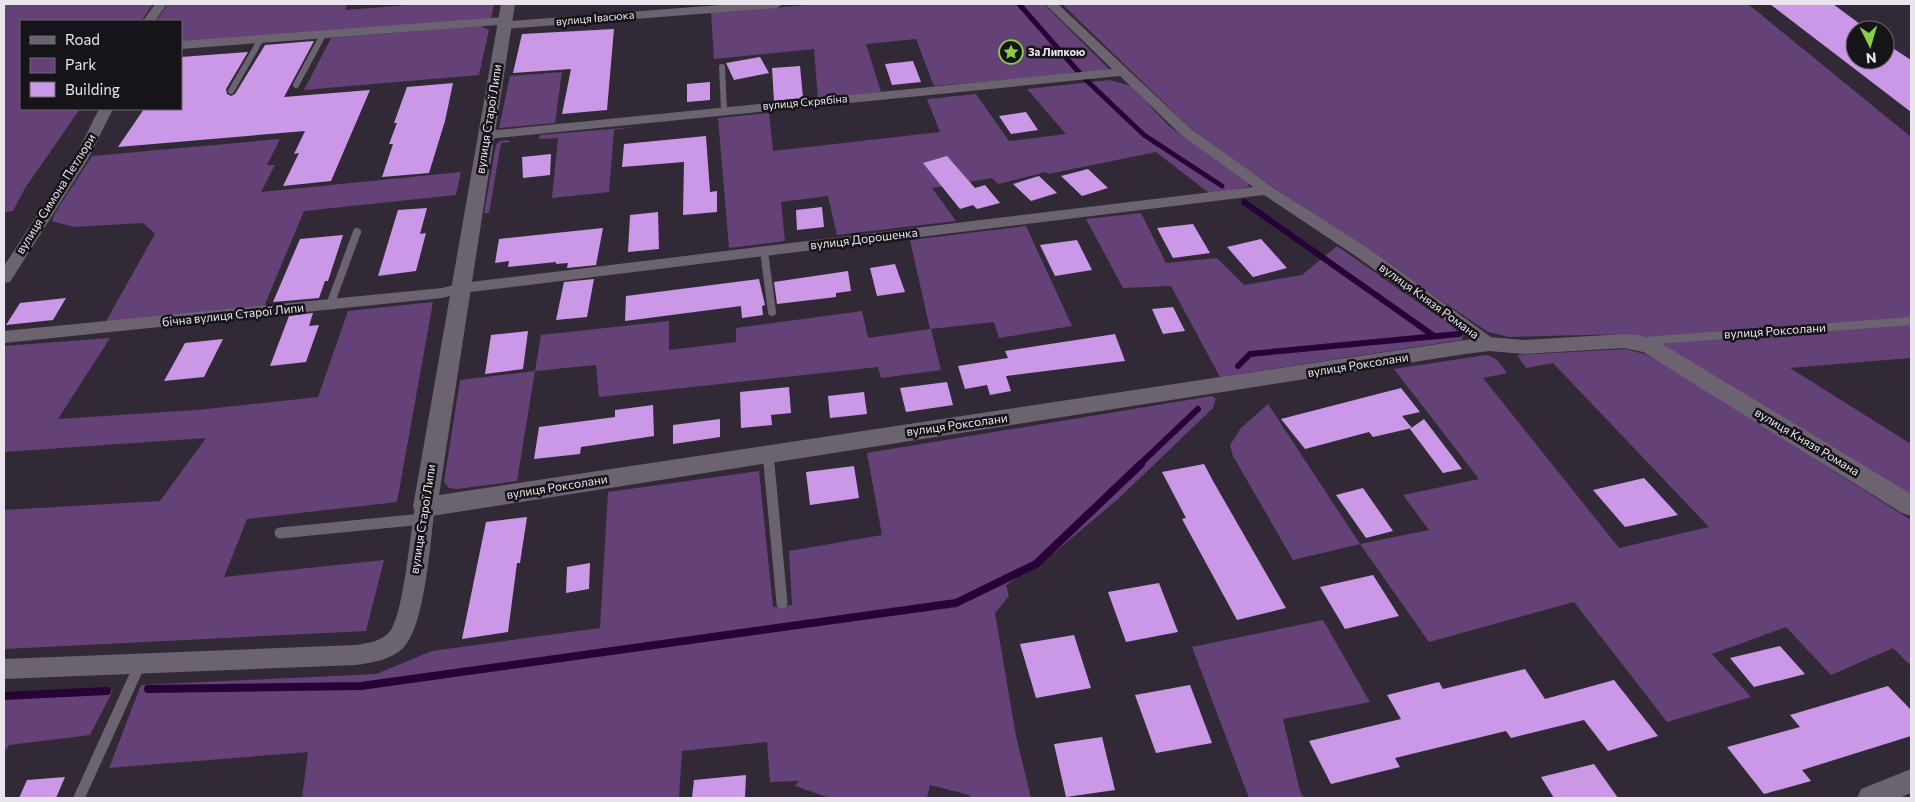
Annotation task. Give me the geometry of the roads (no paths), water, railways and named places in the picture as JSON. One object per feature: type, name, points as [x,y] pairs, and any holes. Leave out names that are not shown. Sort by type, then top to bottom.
[{"type":"street","points":[[150,20],[161,4]]},
{"type":"street","name":"вулиця Івасюка","points":[[505,17],[777,4]]},
{"type":"street","name":"вулиця Князя Романа","points":[[1051,4],[1185,131],[1267,190],[1363,253],[1489,344],[1524,347],[1624,341],[1638,342],[1652,347],[1911,506]]},
{"type":"street","points":[[182,46],[323,35],[505,17]]},
{"type":"street","name":"вулиця Старої Липи","points":[[4,669],[141,662],[356,655],[375,652],[385,648],[399,637],[406,626],[488,135],[505,17]]},
{"type":"street","name":"вулиця Скрябіна","points":[[488,135],[724,110],[1124,72]]},
{"type":"street","name":"вулиця Симона Петлюри","points":[[4,278],[81,159],[106,110]]},
{"type":"street","name":"вулиця Дорошенка","points":[[462,288],[1267,190]]},
{"type":"street","name":"бічна вулиця Старої Липи","points":[[4,337],[330,305],[442,293],[462,288]]},
{"type":"street","name":"вулиця Роксолани","points":[[424,513],[768,453],[1227,386],[1489,344]]},
{"type":"street","points":[[1870,798],[1911,781]]},
{"type":"lane","points":[[296,85],[323,35]]},
{"type":"lane","points":[[231,92],[261,40]]},
{"type":"lane","points":[[722,66],[724,110]]},
{"type":"lane","points":[[330,305],[357,232]]},
{"type":"lane","points":[[764,250],[772,312]]},
{"type":"lane","name":"вулиця Роксолани","points":[[1638,342],[1911,320]]},
{"type":"lane","points":[[768,453],[782,603]]},
{"type":"lane","points":[[280,533],[424,513]]},
{"type":"lane","points":[[79,798],[141,662]]},
{"type":"waterway","points":[[1019,4],[1083,77],[1144,135],[1222,186]]},
{"type":"waterway","points":[[1246,203],[1244,202],[1434,336]]},
{"type":"waterway","points":[[1238,366],[1250,354],[1459,334]]},
{"type":"waterway","points":[[1139,465],[1198,409]]},
{"type":"waterway","points":[[148,689],[361,686],[956,603],[1036,564],[1141,464]]},
{"type":"waterway","points":[[4,696],[107,691]]},
{"type":"place","name":"За Липкою","points":[[1011,52]]}]
